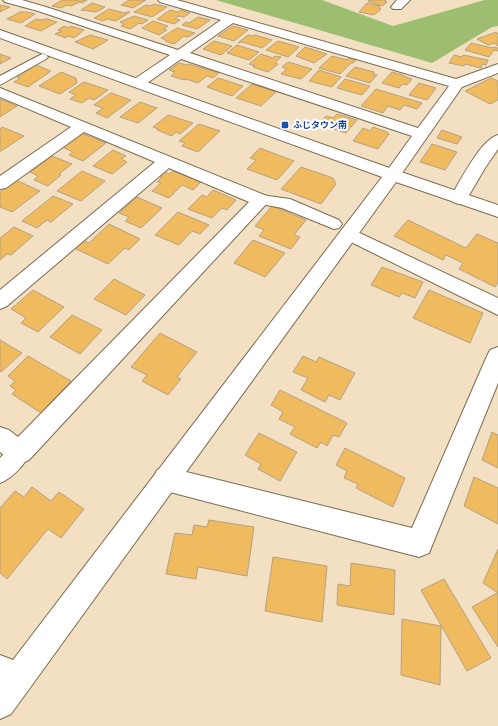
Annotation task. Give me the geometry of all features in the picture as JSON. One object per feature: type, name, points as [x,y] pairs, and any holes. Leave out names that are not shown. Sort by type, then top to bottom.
[{"type":"street","points":[[9,0],[42,9],[422,134]]},
{"type":"street","points":[[164,0],[457,84]]},
{"type":"street","points":[[138,83],[231,19]]},
{"type":"street","points":[[0,34],[392,175],[498,211]]},
{"type":"street","points":[[0,81],[42,57]]},
{"type":"street","points":[[5,685],[166,479],[342,229],[392,175],[457,84],[498,68]]},
{"type":"street","points":[[0,92],[261,200],[285,203],[342,229],[498,307]]},
{"type":"street","points":[[0,184],[83,126]]},
{"type":"street","points":[[459,198],[478,164],[487,151],[498,140]]},
{"type":"street","points":[[0,301],[167,161]]},
{"type":"street","points":[[0,473],[261,200]]},
{"type":"street","points":[[166,479],[419,543],[498,356]]},
{"type":"street","points":[[0,438],[20,452]]},
{"type":"green space","points":[[216,0],[322,0],[393,26],[485,0],[498,0],[498,26],[492,27],[432,63]]},
{"type":"building","points":[[62,0],[87,0],[82,3],[79,2],[71,6],[67,5],[61,8],[52,6]]},
{"type":"building","points":[[129,0],[146,0],[133,8],[121,5]]},
{"type":"building","points":[[386,0],[385,1],[387,2],[382,6],[368,1]]},
{"type":"building","points":[[92,3],[105,7],[96,12],[81,10]]},
{"type":"building","points":[[367,3],[380,6],[379,8],[381,9],[374,15],[359,12]]},
{"type":"building","points":[[154,4],[167,7],[152,17],[134,12],[146,5],[150,6]]},
{"type":"building","points":[[0,5],[10,7],[0,12]]},
{"type":"building","points":[[109,9],[124,13],[130,12],[116,21],[107,19],[103,21],[94,18]]},
{"type":"building","points":[[170,10],[178,12],[181,10],[190,13],[184,17],[179,16],[175,19],[180,20],[174,24],[157,19]]},
{"type":"building","points":[[20,12],[35,14],[21,23],[7,19]]},
{"type":"building","points":[[134,16],[148,20],[142,24],[139,23],[130,29],[121,26],[124,24],[120,22]]},
{"type":"building","points":[[198,17],[210,20],[197,29],[182,25],[186,22],[189,23]]},
{"type":"building","points":[[36,19],[47,19],[57,22],[41,31],[25,26]]},
{"type":"building","points":[[153,21],[168,26],[163,29],[167,30],[159,35],[142,28]]},
{"type":"building","points":[[64,26],[84,30],[74,38],[68,36],[66,38],[55,34],[62,31],[58,30]]},
{"type":"building","points":[[233,26],[248,30],[234,41],[218,36]]},
{"type":"building","points":[[177,28],[195,33],[188,37],[184,36],[174,44],[161,38]]},
{"type":"building","points":[[496,32],[498,34],[498,46],[494,43],[488,45],[477,39]]},
{"type":"building","points":[[90,35],[108,40],[93,49],[75,42]]},
{"type":"building","points":[[248,35],[255,35],[272,40],[262,48],[242,42],[238,43]]},
{"type":"building","points":[[214,41],[232,46],[221,55],[203,49]]},
{"type":"building","points":[[278,41],[299,47],[288,57],[266,50]]},
{"type":"building","points":[[471,43],[498,48],[498,51],[494,50],[489,57],[465,50]]},
{"type":"building","points":[[237,45],[259,52],[249,60],[227,53]]},
{"type":"building","points":[[305,47],[327,54],[314,63],[296,56]]},
{"type":"building","points":[[0,54],[11,58],[0,64]]},
{"type":"building","points":[[261,54],[273,58],[275,56],[281,57],[275,63],[278,64],[268,72],[253,67],[255,66],[249,64]]},
{"type":"building","points":[[454,55],[462,57],[463,55],[488,60],[486,65],[482,64],[481,68],[465,64],[464,66],[449,63]]},
{"type":"building","points":[[332,56],[347,60],[349,58],[356,60],[340,74],[319,68]]},
{"type":"building","points":[[288,62],[312,69],[301,79],[281,74],[287,69],[282,67]]},
{"type":"building","points":[[179,63],[189,64],[219,73],[213,78],[207,76],[198,83],[186,79],[184,80],[171,76],[175,72],[169,70]]},
{"type":"building","points":[[36,65],[51,71],[28,87],[14,82],[20,78],[17,77]]},
{"type":"building","points":[[355,67],[374,72],[373,74],[377,75],[370,83],[346,76]]},
{"type":"building","points":[[319,70],[341,77],[332,87],[309,81]]},
{"type":"building","points":[[61,72],[76,78],[77,83],[60,94],[39,86]]},
{"type":"building","points":[[392,72],[412,79],[407,85],[403,84],[399,88],[382,83]]},
{"type":"building","points":[[218,78],[243,86],[232,96],[207,87]]},
{"type":"building","points":[[491,78],[498,81],[498,100],[490,104],[465,91]]},
{"type":"building","points":[[345,79],[370,86],[362,95],[337,88]]},
{"type":"building","points":[[84,82],[108,90],[94,100],[89,98],[82,103],[70,99],[76,95],[69,92]]},
{"type":"building","points":[[419,83],[436,88],[427,100],[409,95]]},
{"type":"building","points":[[252,84],[276,92],[261,106],[236,98]]},
{"type":"building","points":[[376,89],[422,103],[417,109],[404,105],[400,110],[388,106],[383,113],[361,106]]},
{"type":"building","points":[[111,93],[131,100],[107,118],[96,113],[103,108],[94,105]]},
{"type":"building","points":[[0,99],[17,106],[0,117]]},
{"type":"building","points":[[140,102],[157,108],[138,123],[120,117]]},
{"type":"building","points":[[337,114],[357,120],[346,133],[319,124],[326,116],[333,118]]},
{"type":"building","points":[[168,115],[193,123],[180,134],[176,132],[172,136],[153,127]]},
{"type":"building","points":[[199,124],[220,131],[198,152],[182,146],[185,143],[179,141]]},
{"type":"building","points":[[2,127],[24,136],[0,151],[0,129]]},
{"type":"building","points":[[373,127],[389,134],[378,149],[353,141],[363,128],[370,131]]},
{"type":"building","points":[[442,130],[462,137],[457,144],[437,138]]},
{"type":"building","points":[[81,133],[106,143],[83,161],[69,155],[73,152],[62,147]]},
{"type":"building","points":[[432,144],[457,152],[445,170],[420,162]]},
{"type":"building","points":[[260,148],[294,161],[277,180],[247,169],[256,160],[250,158]]},
{"type":"building","points":[[113,150],[126,156],[121,159],[127,162],[112,174],[93,166]]},
{"type":"building","points":[[52,156],[72,164],[59,174],[61,175],[48,186],[34,180],[38,176],[30,172]]},
{"type":"building","points":[[301,167],[333,178],[336,184],[321,204],[281,189]]},
{"type":"building","points":[[82,171],[105,181],[81,201],[57,191]]},
{"type":"building","points":[[163,171],[169,174],[173,171],[201,182],[193,190],[182,185],[169,198],[152,191],[161,183],[157,182],[162,177],[158,176]]},
{"type":"building","points":[[16,180],[40,191],[12,212],[0,207],[0,192]]},
{"type":"building","points":[[213,190],[236,200],[227,210],[222,208],[212,218],[188,209],[202,195],[207,197]]},
{"type":"building","points":[[53,196],[73,204],[51,222],[47,220],[37,228],[22,221]]},
{"type":"building","points":[[137,197],[162,208],[141,228],[125,221],[129,217],[119,213]]},
{"type":"building","points":[[272,206],[306,220],[294,235],[300,237],[291,249],[259,236],[264,230],[255,226]]},
{"type":"building","points":[[178,212],[209,225],[200,234],[192,231],[179,245],[155,235]]},
{"type":"building","points":[[408,220],[466,248],[477,234],[498,243],[498,282],[495,287],[459,269],[463,263],[446,255],[443,260],[394,236]]},
{"type":"building","points":[[109,224],[140,239],[129,250],[125,248],[108,264],[74,248],[83,240],[89,243]]},
{"type":"building","points":[[14,227],[33,236],[11,255],[7,254],[0,260],[0,238]]},
{"type":"building","points":[[253,240],[285,253],[265,277],[234,263]]},
{"type":"building","points":[[382,267],[423,282],[415,298],[402,293],[399,297],[371,285]]},
{"type":"building","points":[[114,279],[145,295],[126,315],[94,299]]},
{"type":"building","points":[[33,290],[64,307],[38,332],[21,323],[26,318],[11,309]]},
{"type":"building","points":[[429,290],[483,313],[470,343],[413,318]]},
{"type":"building","points":[[72,315],[102,330],[80,354],[50,337]]},
{"type":"building","points":[[160,333],[197,352],[177,377],[181,379],[168,395],[142,381],[147,375],[131,367]]},
{"type":"building","points":[[0,340],[22,353],[1,372],[0,371]]},
{"type":"building","points":[[28,356],[71,381],[41,413],[12,394],[16,390],[10,386],[15,381],[8,376]]},
{"type":"building","points":[[303,356],[316,362],[319,357],[355,373],[340,400],[329,395],[325,402],[301,390],[308,378],[293,372]]},
{"type":"building","points":[[280,390],[347,423],[339,437],[333,435],[327,446],[321,442],[317,448],[290,434],[295,427],[279,419],[283,412],[271,405]]},
{"type":"building","points":[[492,432],[498,435],[498,468],[482,460]]},
{"type":"building","points":[[259,433],[297,452],[280,481],[258,469],[261,464],[245,455]]},
{"type":"building","points":[[345,448],[405,478],[393,507],[356,488],[358,484],[344,478],[347,471],[336,465]]},
{"type":"building","points":[[474,477],[498,488],[498,524],[464,506]]},
{"type":"building","points":[[32,487],[51,501],[59,492],[84,509],[61,538],[48,529],[7,579],[0,573],[0,508],[15,491],[24,497]]},
{"type":"building","points":[[209,520],[254,527],[247,576],[198,567],[196,579],[166,574],[175,533],[192,535],[194,525],[207,527]]},
{"type":"building","points":[[498,549],[498,593],[483,583]]},
{"type":"building","points":[[273,557],[327,566],[322,622],[265,611]]},
{"type":"building","points":[[351,563],[395,570],[394,615],[337,605],[338,584],[350,586]]},
{"type":"building","points":[[444,579],[491,658],[467,671],[421,590]]},
{"type":"building","points":[[497,593],[498,594],[498,647],[472,607]]},
{"type":"building","points":[[402,619],[441,626],[440,685],[401,675]]},
{"type":"place","name":"ふじタウン南","points":[[285,125]]}]
